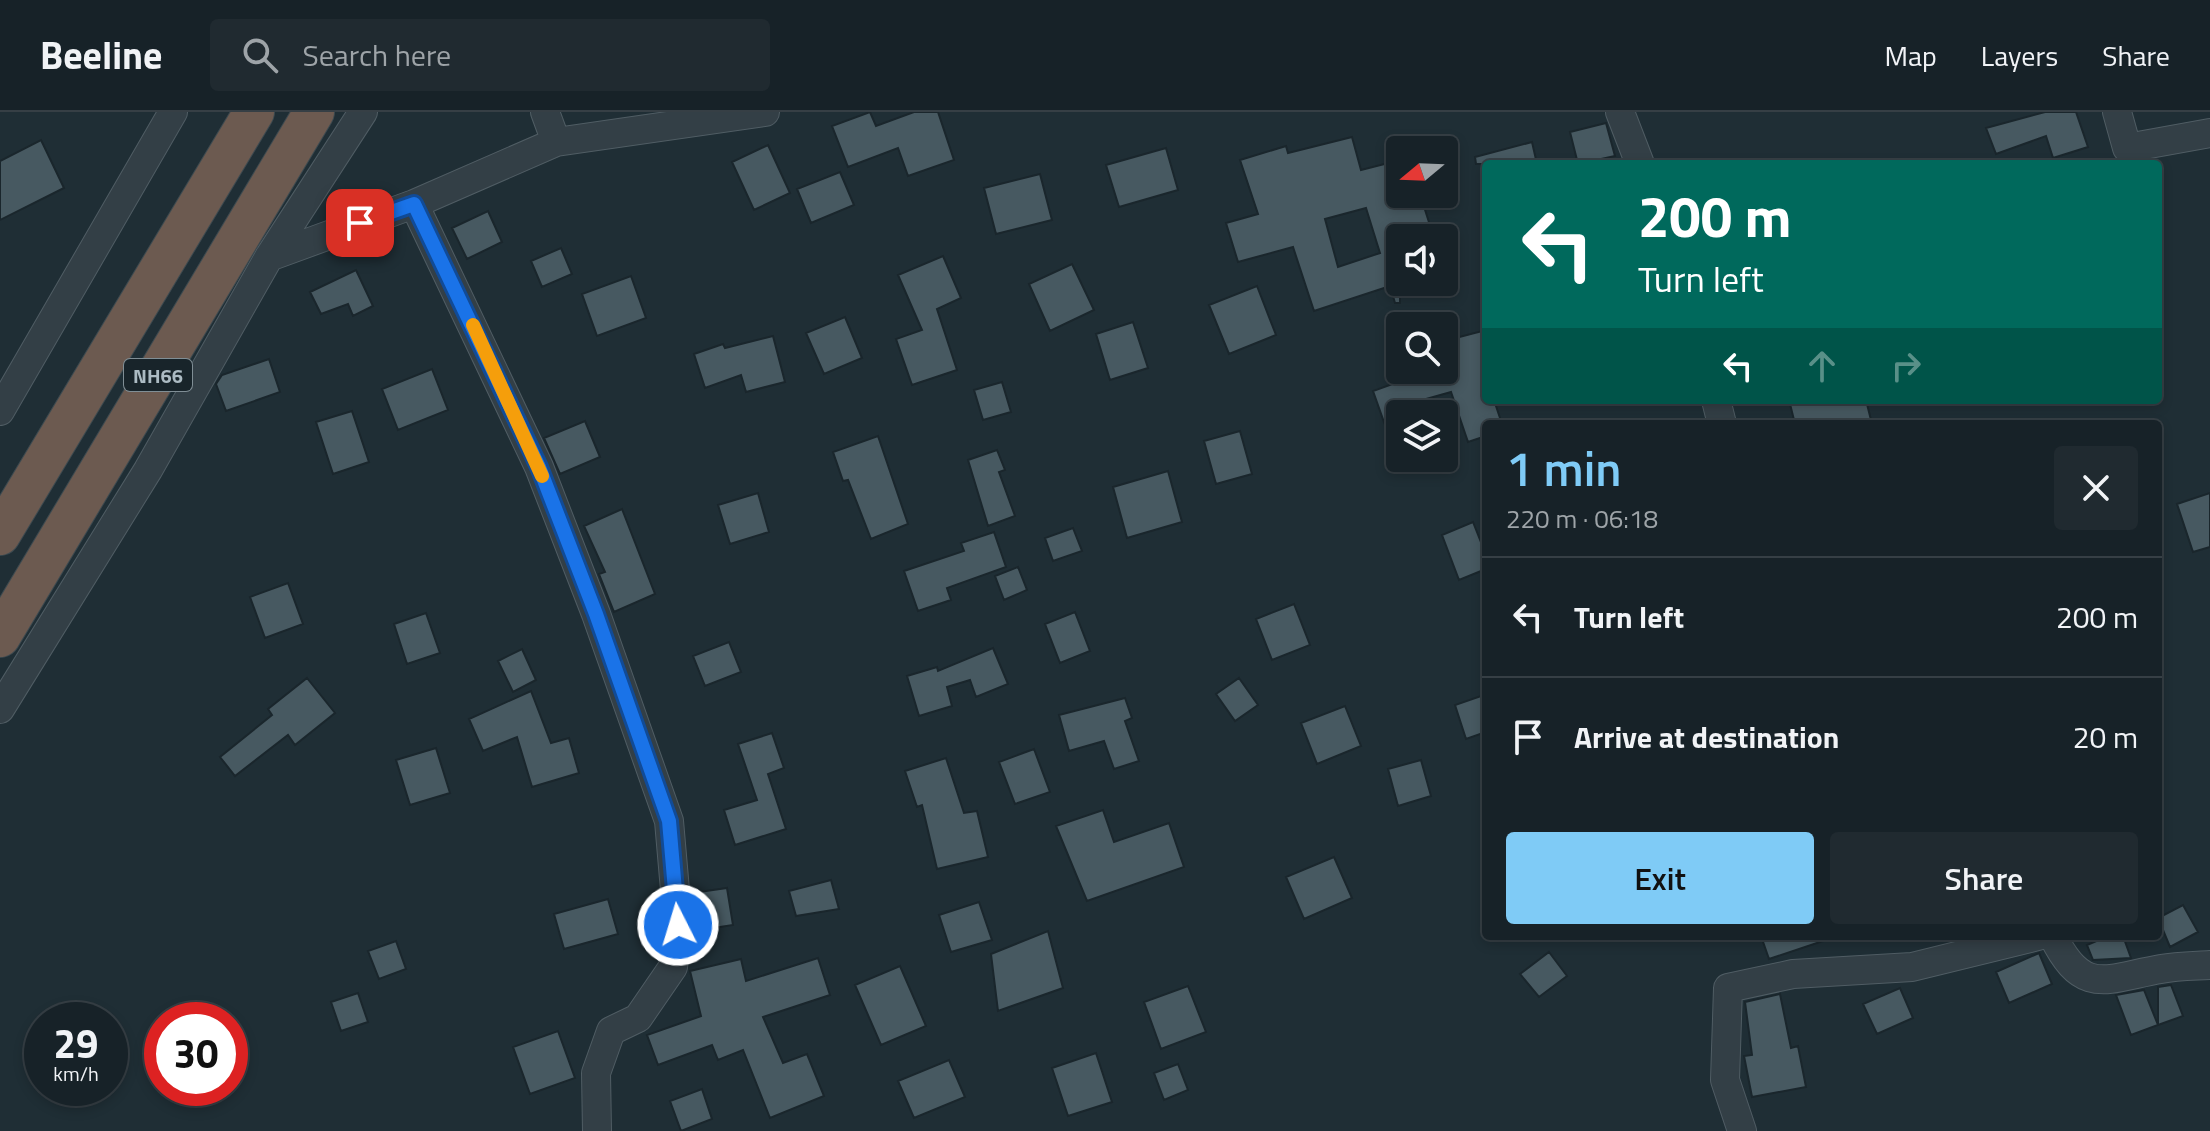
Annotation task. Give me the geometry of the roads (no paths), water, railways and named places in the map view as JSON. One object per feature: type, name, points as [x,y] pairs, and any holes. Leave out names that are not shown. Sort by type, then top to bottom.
[{"type":"highway","name":"NH66","points":[[0,535],[254,112]]},
{"type":"highway","name":"NH66","points":[[0,637],[314,112]]},
{"type":"street","points":[[0,411],[173,112]]},
{"type":"street","points":[[0,709],[148,470],[269,257],[363,112]]},
{"type":"street","points":[[545,112],[556,142]]},
{"type":"street","points":[[269,257],[414,204],[556,142],[765,112]]},
{"type":"street","points":[[1620,112],[1638,160]]},
{"type":"street","points":[[2117,112],[2127,148],[2210,133]]},
{"type":"street","points":[[414,204],[539,467],[596,614],[669,821],[678,925],[673,967],[638,1018],[611,1031],[596,1073],[597,1131]]},
{"type":"street","points":[[1742,1131],[1725,1080],[1728,988],[1793,974],[1912,967],[2022,940]]},
{"type":"street","points":[[2055,940],[2061,952],[2088,979],[2112,981],[2161,969],[2210,965]]}]
